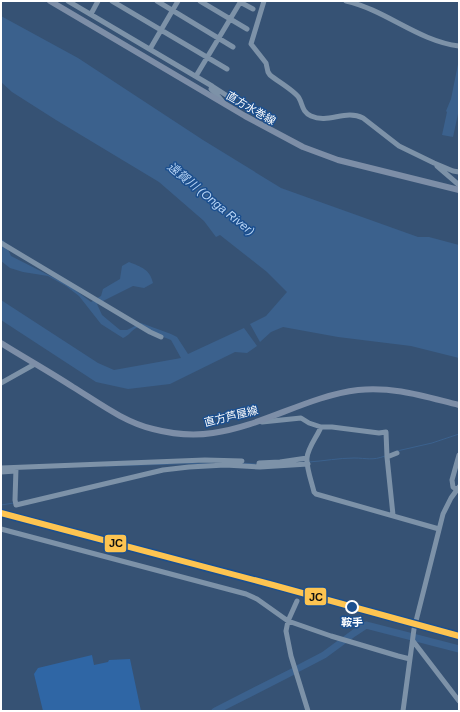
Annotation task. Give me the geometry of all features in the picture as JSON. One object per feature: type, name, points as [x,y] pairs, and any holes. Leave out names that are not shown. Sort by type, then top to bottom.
[{"type":"main road","name":"直方水巻線","points":[[50,1],[223,103],[303,147],[331,158],[459,190]]},
{"type":"main road","name":"直方芦屋線","points":[[1,343],[118,416],[153,429],[181,434],[213,433],[252,423],[308,403],[358,390],[393,390],[417,394],[459,406]]},
{"type":"street","points":[[68,1],[196,76],[228,97]]},
{"type":"street","points":[[91,14],[98,1]]},
{"type":"street","points":[[112,1],[227,69]]},
{"type":"street","points":[[157,1],[233,47]]},
{"type":"street","points":[[150,49],[178,1]]},
{"type":"street","points":[[200,1],[247,29]]},
{"type":"street","points":[[196,76],[241,1],[253,9]]},
{"type":"street","points":[[264,1],[251,44],[266,63],[270,75],[300,98],[302,108],[308,114],[316,118],[331,118],[353,114],[357,115],[399,146],[434,163],[459,172]]},
{"type":"street","points":[[346,1],[375,11],[433,40],[457,46]]},
{"type":"street","points":[[212,86],[211,89],[223,103]]},
{"type":"street","points":[[434,163],[459,185]]},
{"type":"street","points":[[1,243],[143,328],[161,337]]},
{"type":"street","points":[[1,383],[35,364]]},
{"type":"street","points":[[252,423],[301,418],[309,423],[321,427],[379,433],[386,432],[393,515]]},
{"type":"street","points":[[321,427],[318,436],[313,440],[307,462],[314,492],[316,494],[439,529]]},
{"type":"street","points":[[387,456],[397,453]]},
{"type":"street","points":[[403,711],[414,629],[446,506],[458,489],[453,487],[452,480],[459,454]]},
{"type":"street","points":[[1,468],[204,460],[242,461]]},
{"type":"street","points":[[1,472],[16,470],[16,505],[80,491],[163,470],[225,464],[259,465],[307,462]]},
{"type":"street","points":[[1,529],[246,594],[257,599],[288,621],[340,639],[410,659]]},
{"type":"street","points":[[297,601],[288,621],[286,631],[291,656],[308,711]]},
{"type":"street","points":[[412,641],[459,701]]},
{"type":"shaded area","points":[[92,655],[94,665],[108,662],[109,660],[130,659],[141,711],[43,711],[34,674],[38,668]]},
{"type":"water","name":"遠賀川 (Onga River)","points":[[1,16],[78,58],[203,140],[281,188],[418,237],[429,237],[459,245],[459,358],[411,346],[338,337],[283,327],[271,332],[260,342],[250,324],[266,316],[287,292],[267,272],[220,235],[216,237],[204,221],[159,182],[56,120],[12,92],[1,82]]},
{"type":"water","points":[[459,59],[459,114],[453,137],[442,135],[446,111],[451,99]]},
{"type":"water","points":[[1,239],[4,241],[11,256],[70,286],[91,302],[101,296],[103,289],[120,279],[122,266],[129,262],[144,269],[152,278],[153,283],[144,288],[133,286],[97,304],[102,315],[120,330],[127,330],[141,323],[177,337],[188,354],[244,328],[257,346],[247,353],[235,352],[170,384],[128,389],[96,382],[1,320],[1,300],[98,363],[114,370],[181,358],[171,340],[138,327],[123,338],[101,324],[79,296],[66,286],[48,276],[23,272],[10,268],[1,261]]},
{"type":"waterway","points":[[397,451],[432,443],[459,434]]},
{"type":"waterway","points":[[309,462],[348,458],[373,459],[385,456]]},
{"type":"waterway","points":[[106,466],[212,463]]},
{"type":"waterway","points":[[241,463],[256,464]]},
{"type":"waterway","points":[[1,505],[14,503]]},
{"type":"waterway","points":[[299,668],[324,655],[366,625],[459,649]]},
{"type":"waterway","points":[[215,711],[292,672]]},
{"type":"transit line","name":"JC","points":[[1,513],[459,636]]},
{"type":"place","name":"鞍手","points":[[352,607]]}]
